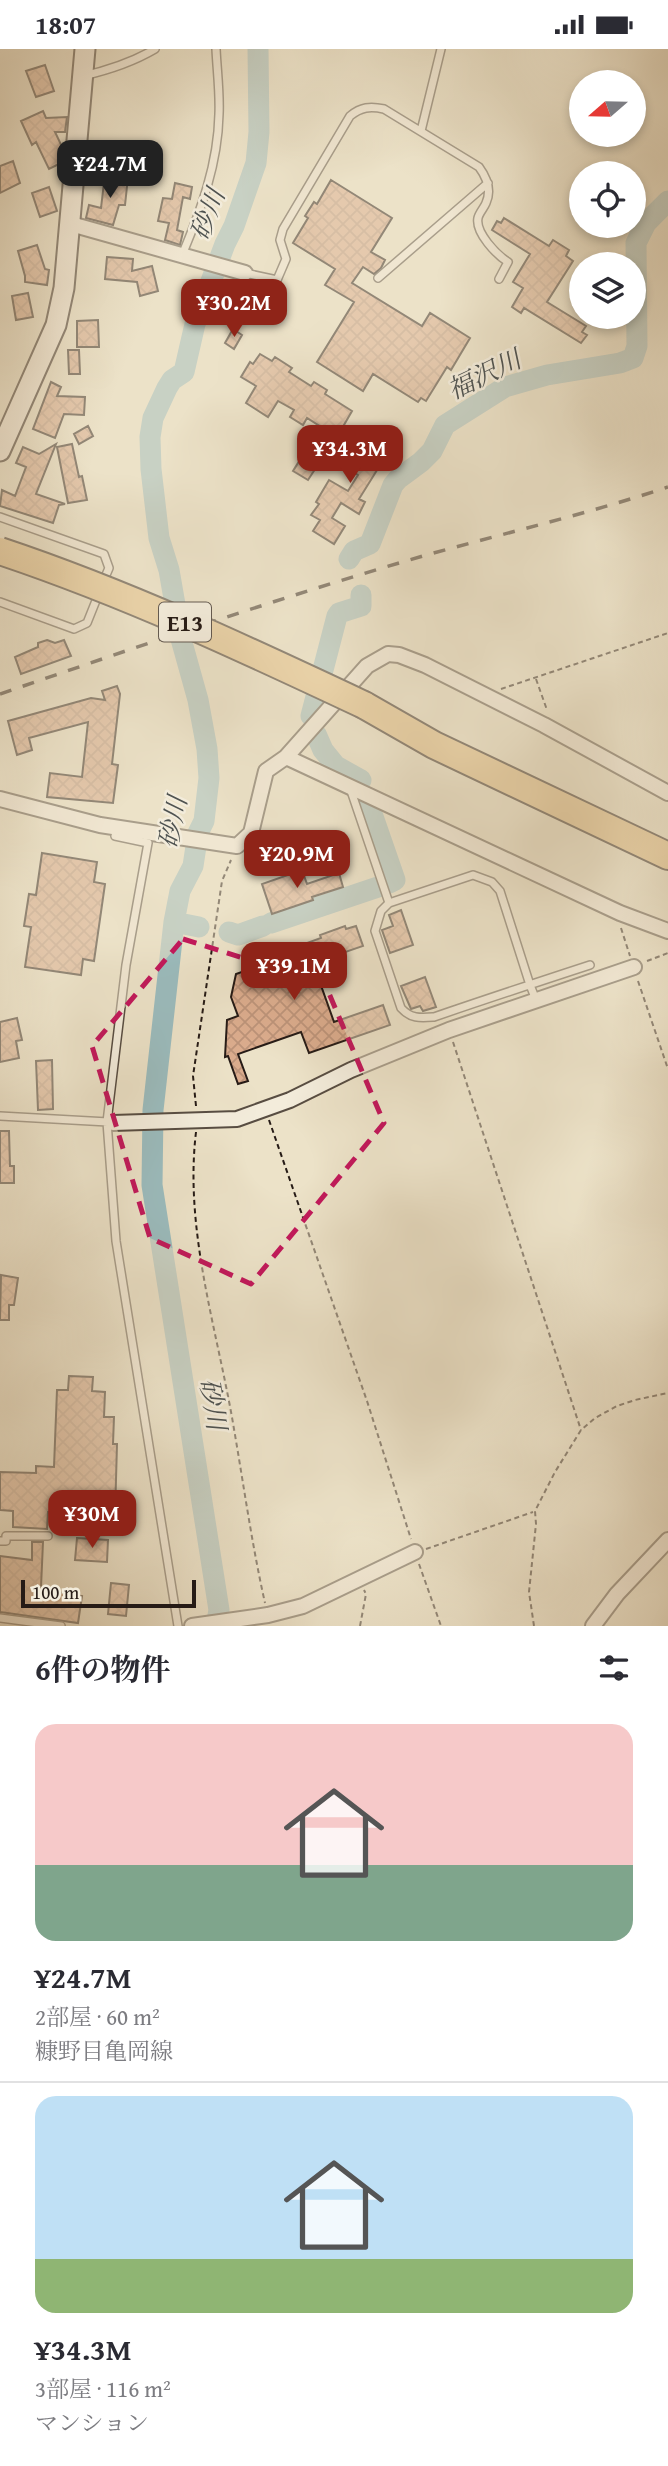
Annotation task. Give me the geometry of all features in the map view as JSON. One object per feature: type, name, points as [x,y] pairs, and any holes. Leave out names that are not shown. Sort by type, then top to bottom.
[{"type":"highway","name":"E13","points":[[0,551],[79,579],[215,635],[437,736],[668,848]]},
{"type":"highway","name":"E13","points":[[364,705],[434,745],[668,856]]},
{"type":"main road","points":[[0,451],[56,325],[64,288],[85,49]]},
{"type":"street","points":[[71,224],[246,273]]},
{"type":"street","points":[[0,799],[100,825],[232,845],[251,833],[266,771],[286,757],[368,666],[388,655],[411,659],[544,725],[668,793]]},
{"type":"street","points":[[286,757],[620,913],[668,931]]},
{"type":"street","points":[[110,1122],[237,1119],[265,1110],[351,1070],[449,1030],[634,967]]},
{"type":"street","points":[[593,1626],[617,1594],[668,1540]]},
{"type":"street","points":[[192,1626],[266,1619],[303,1606],[415,1552]]},
{"type":"lane","points":[[83,76],[110,69],[155,49]]},
{"type":"lane","points":[[185,256],[204,200],[216,147],[220,111],[216,49]]},
{"type":"lane","points":[[421,131],[441,49]]},
{"type":"lane","points":[[246,273],[277,280],[286,259],[280,240],[283,229],[350,116],[357,111],[375,107],[384,109],[479,167],[488,183],[489,195],[478,217],[478,226],[500,257],[508,262],[499,279]]},
{"type":"lane","points":[[378,278],[488,183]]},
{"type":"lane","points":[[0,517],[104,554],[109,568],[87,623],[74,629],[0,602]]},
{"type":"lane","points":[[348,785],[389,903]]},
{"type":"lane","points":[[115,835],[148,843],[126,965],[110,1122],[116,1241],[178,1626]]},
{"type":"lane","points":[[536,1001],[530,985],[500,891],[492,882],[473,875],[389,903],[381,911],[375,931],[401,1008],[408,1015],[434,1017],[530,985],[590,965]]},
{"type":"lane","points":[[0,1116],[110,1122]]},
{"type":"lane","points":[[0,1541],[6,1541],[6,1536],[48,1536]]},
{"type":"lane","points":[[0,1618],[61,1626]]},
{"type":"path","points":[[489,698],[498,690],[668,633]]},
{"type":"path","points":[[536,678],[548,715],[544,725]]},
{"type":"path","points":[[232,845],[222,881],[193,1076],[194,1195],[205,1279],[266,1619]]},
{"type":"path","points":[[620,913],[621,929],[668,1069]]},
{"type":"path","points":[[634,967],[668,953]]},
{"type":"path","points":[[449,1030],[581,1430]]},
{"type":"path","points":[[265,1110],[367,1401],[441,1626]]},
{"type":"path","points":[[534,1626],[529,1592],[536,1524],[534,1511],[581,1430],[617,1406],[668,1393]]},
{"type":"path","points":[[415,1552],[534,1511]]},
{"type":"path","points":[[358,1580],[366,1594],[360,1626]]},
{"type":"highlighted area","points":[[183,939],[325,984],[384,1123],[251,1284],[150,1238],[92,1046]]},
{"type":"building","points":[[45,65],[54,91],[36,97],[26,71]]},
{"type":"building","points":[[43,111],[46,118],[67,117],[65,132],[55,132],[64,151],[63,162],[49,169],[36,142],[32,145],[21,121]]},
{"type":"building","points":[[13,161],[20,183],[0,193],[0,166]]},
{"type":"building","points":[[105,174],[128,177],[125,205],[119,205],[113,225],[86,218],[89,205],[101,208]]},
{"type":"building","points":[[331,180],[392,218],[371,252],[385,260],[381,268],[374,274],[363,267],[352,283],[422,326],[430,313],[470,338],[451,370],[447,367],[426,401],[421,398],[418,402],[373,374],[363,391],[317,362],[354,302],[325,285],[335,269],[293,243],[308,218],[305,216],[314,202],[317,204]]},
{"type":"building","points":[[175,183],[192,187],[190,199],[183,197],[177,230],[183,232],[180,245],[165,240],[169,223],[158,221],[163,198],[172,199]]},
{"type":"building","points":[[49,187],[57,211],[40,217],[32,193]]},
{"type":"building","points":[[504,218],[549,246],[553,240],[569,250],[566,256],[569,258],[569,267],[547,302],[569,316],[569,329],[584,329],[582,332],[587,335],[581,343],[524,308],[521,313],[512,307],[523,288],[513,282],[530,254],[492,230],[497,221],[501,223]]},
{"type":"building","points":[[37,245],[45,269],[49,270],[47,285],[25,282],[18,251]]},
{"type":"building","points":[[107,257],[133,259],[132,271],[152,266],[158,291],[140,296],[137,282],[105,279]]},
{"type":"building","points":[[28,293],[33,317],[16,320],[12,296]]},
{"type":"building","points":[[98,320],[99,347],[77,347],[77,321]]},
{"type":"building","points":[[233,329],[242,335],[234,349],[225,343]]},
{"type":"building","points":[[68,350],[79,350],[80,374],[69,374]]},
{"type":"building","points":[[260,354],[272,361],[275,357],[292,368],[289,372],[311,386],[314,382],[327,390],[325,394],[352,411],[337,437],[307,418],[303,425],[290,417],[294,410],[278,401],[268,417],[246,403],[256,386],[241,377],[250,362],[253,364]]},
{"type":"building","points":[[51,382],[61,387],[57,396],[85,397],[84,415],[64,414],[55,438],[33,429]]},
{"type":"building","points":[[88,426],[93,436],[79,444],[74,434]]},
{"type":"building","points":[[365,429],[392,446],[359,499],[365,502],[359,514],[341,503],[332,518],[345,526],[334,544],[313,531],[320,520],[311,515],[329,480],[348,491],[358,475],[343,465]]},
{"type":"building","points":[[56,444],[36,494],[65,504],[59,505],[53,523],[0,506],[2,490],[15,496],[26,467],[16,463],[23,447],[39,454]]},
{"type":"building","points":[[72,444],[87,500],[68,503],[57,447]]},
{"type":"building","points":[[308,447],[323,457],[308,480],[293,471]]},
{"type":"building","points":[[47,640],[55,643],[64,640],[71,656],[21,674],[15,657]]},
{"type":"building","points":[[117,686],[120,694],[112,764],[118,765],[113,803],[47,797],[50,773],[82,777],[88,722],[29,738],[32,750],[17,755],[8,721],[91,698],[105,700],[102,691]]},
{"type":"building","points":[[42,853],[97,862],[94,882],[105,884],[94,961],[83,959],[81,975],[25,967],[31,927],[24,926],[29,894],[36,895]]},
{"type":"building","points":[[302,870],[307,884],[339,873],[343,887],[272,914],[262,884]]},
{"type":"building","points":[[401,910],[413,945],[390,953],[382,930],[393,926],[389,915]]},
{"type":"building","points":[[345,926],[346,929],[356,926],[363,946],[313,963],[334,1022],[383,1005],[390,1025],[309,1053],[301,1032],[238,1054],[248,1081],[238,1084],[228,1056],[225,1057],[227,1020],[238,1016],[231,997],[236,974],[253,968],[254,974],[278,965],[274,955]]},
{"type":"building","points":[[425,977],[436,1007],[423,1011],[420,1006],[411,1009],[401,986]]},
{"type":"building","points":[[17,1018],[22,1040],[16,1041],[19,1058],[0,1062],[0,1022]]},
{"type":"building","points":[[52,1060],[53,1109],[38,1110],[36,1061]]},
{"type":"building","points":[[0,1131],[9,1131],[10,1166],[14,1166],[14,1183],[0,1183]]},
{"type":"building","points":[[1,1275],[18,1278],[14,1305],[9,1305],[9,1320],[0,1320]]},
{"type":"building","points":[[69,1376],[93,1377],[92,1391],[105,1392],[104,1417],[114,1417],[113,1444],[117,1444],[115,1515],[48,1512],[47,1529],[13,1527],[13,1511],[0,1510],[0,1472],[36,1473],[36,1466],[54,1467],[57,1390],[68,1390]]},
{"type":"building","points":[[77,1538],[108,1540],[107,1562],[75,1560]]},
{"type":"building","points":[[32,1542],[43,1542],[41,1587],[82,1596],[78,1623],[0,1612],[0,1556],[32,1560]]},
{"type":"building","points":[[111,1583],[129,1585],[126,1616],[108,1614]]},
{"type":"waterway","name":"砂川","points":[[216,1626],[219,1610],[152,1185],[153,1110],[174,922],[180,891],[193,866],[198,833],[204,821],[209,778],[198,700],[181,639],[169,570],[159,538],[150,437],[153,418],[167,388],[172,380],[184,372],[195,324],[256,163],[259,132],[258,49]]},
{"type":"waterway","name":"福沢川","points":[[349,559],[354,551],[370,544],[393,485],[432,451],[445,425],[505,387],[547,375],[620,363],[633,358],[637,346],[636,243],[646,223],[668,201]]},
{"type":"waterway","name":"福沢川","points":[[311,716],[337,616],[361,606],[361,595]]},
{"type":"waterway","name":"福沢川","points":[[316,734],[323,750],[336,766],[361,780]]},
{"type":"waterway","name":"福沢川","points":[[369,805],[395,880],[389,883]]},
{"type":"waterway","name":"福沢川","points":[[271,923],[378,887]]},
{"type":"waterway","name":"福沢川","points":[[174,922],[199,927]]},
{"type":"waterway","name":"福沢川","points":[[229,932],[238,935],[263,926]]},
{"type":"railway","points":[[0,694],[317,588],[668,487]]}]
